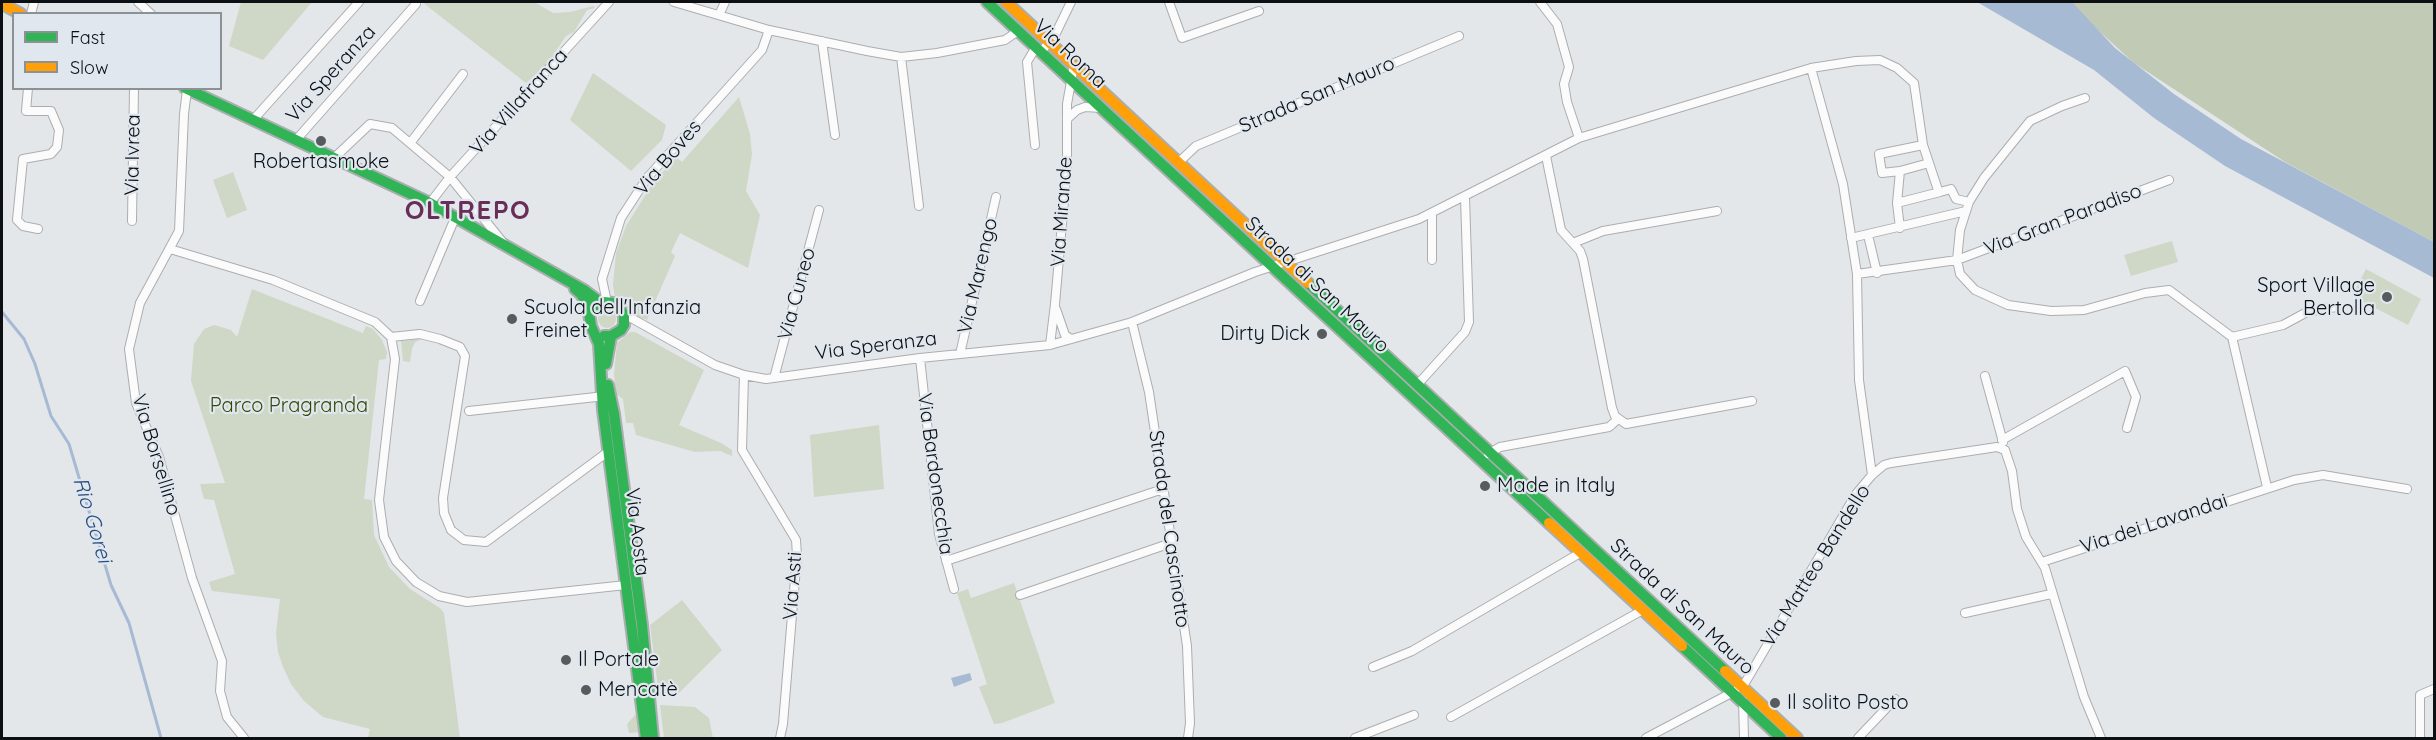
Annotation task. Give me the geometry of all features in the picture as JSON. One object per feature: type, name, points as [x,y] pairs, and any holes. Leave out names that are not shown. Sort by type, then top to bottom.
[{"type":"main road","name":"Via Roma","points":[[987,2],[1128,134]]},
{"type":"main road","name":"Via Roma","points":[[1006,2],[1137,124]]},
{"type":"main road","points":[[2,4],[17,12]]},
{"type":"main road","name":"Via Speranza","points":[[188,90],[430,203],[604,302]]},
{"type":"main road","name":"Strada di San Mauro","points":[[1137,124],[1797,738]]},
{"type":"main road","name":"Strada di San Mauro","points":[[1128,134],[1641,611],[1781,738]]},
{"type":"main road","name":"Via Speranza","points":[[568,283],[585,300],[590,315]]},
{"type":"main road","points":[[604,302],[618,305],[628,319],[621,330],[611,336],[602,336],[594,331],[590,321],[592,310],[604,302]]},
{"type":"main road","name":"Via Aosta","points":[[594,331],[599,344],[606,396],[614,414],[640,658],[646,738]]},
{"type":"main road","name":"Via Aosta","points":[[611,336],[606,365],[609,451],[626,585],[653,738]]},
{"type":"street","name":"Via Speranza","points":[[253,120],[359,2]]},
{"type":"street","name":"Via Villafranca","points":[[430,203],[450,177],[609,2]]},
{"type":"street","points":[[674,2],[769,30],[901,57],[938,53],[1005,40],[1018,31]]},
{"type":"street","points":[[719,15],[725,2]]},
{"type":"street","points":[[1035,145],[1027,62],[1049,42],[1064,20],[1071,2]]},
{"type":"street","points":[[1169,2],[1182,39],[1259,11]]},
{"type":"street","points":[[1540,2],[1557,24],[1569,67],[1564,84],[1567,102],[1579,138]]},
{"type":"street","name":"Via Speranza","points":[[296,140],[416,4]]},
{"type":"street","name":"Via Boves","points":[[604,302],[602,279],[621,218],[647,178],[762,51],[769,30]]},
{"type":"street","name":"Strada San Mauro","points":[[1179,162],[1196,146],[1459,36]]},
{"type":"street","points":[[822,41],[835,135]]},
{"type":"street","points":[[901,57],[919,206]]},
{"type":"street","name":"Via Speranza","points":[[628,319],[715,364],[744,375],[774,378],[920,358],[1050,345],[1132,322],[1255,272],[1288,263],[1432,213],[1579,138],[1810,68],[1856,61],[1880,60],[1897,68],[1914,83],[1923,145],[1940,192]]},
{"type":"street","name":"Via Mirande","points":[[1050,345],[1067,166],[1067,119],[1074,65]]},
{"type":"street","points":[[1810,68],[1843,184],[1857,274],[1859,380],[1872,475]]},
{"type":"street","points":[[411,142],[463,74]]},
{"type":"street","points":[[28,90],[26,111],[51,111],[59,130],[57,147],[51,154],[23,159],[17,220],[23,226],[38,229]]},
{"type":"street","name":"Via Ivrea","points":[[132,221],[134,90]]},
{"type":"street","name":"Via Borsellino","points":[[186,90],[179,231],[140,303],[129,349],[136,403],[159,457],[192,579],[222,661],[220,691],[227,717],[244,738]]},
{"type":"street","name":"Via Gran Paradiso","points":[[1957,260],[1960,230],[1966,211],[1984,178],[2030,121],[2085,98]]},
{"type":"street","points":[[1067,119],[1077,110],[1085,107],[1101,108]]},
{"type":"street","points":[[334,158],[370,124],[392,128],[450,177],[508,248]]},
{"type":"street","points":[[1923,145],[1879,154],[1882,173],[1929,163]]},
{"type":"street","points":[[1546,156],[1561,230],[1583,259],[1611,408],[1618,419],[1626,424],[1752,401]]},
{"type":"street","points":[[1900,171],[1897,203],[1900,228]]},
{"type":"street","name":"Via Gran Paradiso","points":[[1857,274],[1957,260],[2169,180]]},
{"type":"street","points":[[1897,203],[1951,189],[1956,199],[1969,202]]},
{"type":"street","name":"Via Marengo","points":[[960,354],[996,197]]},
{"type":"street","points":[[1418,384],[1465,332],[1469,322],[1465,197]]},
{"type":"street","name":"Via Cuneo","points":[[774,378],[819,210]]},
{"type":"street","points":[[1573,243],[1603,231],[1717,211]]},
{"type":"street","points":[[1851,237],[1900,228],[1966,211]]},
{"type":"street","points":[[1432,213],[1432,260]]},
{"type":"street","points":[[420,301],[455,218]]},
{"type":"street","points":[[1868,235],[1877,273]]},
{"type":"street","points":[[170,249],[273,280],[375,322],[391,336],[395,359],[379,500],[384,537],[396,561],[416,582],[439,596],[467,603],[626,585]]},
{"type":"street","points":[[1957,260],[1959,274],[1975,290],[2008,305],[2051,311],[2084,310],[2145,293],[2169,290],[2232,337],[2267,487]]},
{"type":"street","name":"Via Mirande","points":[[1055,304],[1065,335],[1071,339]]},
{"type":"street","points":[[2232,337],[2283,325],[2307,312],[2336,307]]},
{"type":"street","name":"Strada del Cascinotto","points":[[1132,322],[1149,392],[1186,646],[1190,723],[1188,738]]},
{"type":"street","points":[[391,336],[420,334],[440,339],[460,347],[465,356],[443,498],[444,513],[451,530],[464,540],[486,542],[609,451]]},
{"type":"street","name":"Via Bardonecchia","points":[[920,358],[939,534],[954,589]]},
{"type":"street","points":[[2002,440],[2125,370],[2136,397],[2127,428]]},
{"type":"street","name":"Via Asti","points":[[744,375],[742,450],[796,540],[797,555],[780,738]]},
{"type":"street","points":[[1985,376],[2012,471],[2017,509],[2026,537],[2042,562],[2084,697],[2101,738]]},
{"type":"street","points":[[469,411],[606,396]]},
{"type":"street","points":[[1481,462],[1490,452],[1500,447],[1610,427],[1618,419]]},
{"type":"street","points":[[1872,475],[1884,465],[1891,463],[1997,447],[2005,450]]},
{"type":"street","name":"Via Matteo Bandello","points":[[1742,688],[1856,494],[1872,475]]},
{"type":"street","name":"Via dei Lavandai","points":[[2042,562],[2294,480],[2323,475],[2407,489]]},
{"type":"street","points":[[946,561],[1163,489]]},
{"type":"street","points":[[1020,595],[1171,543]]},
{"type":"street","name":"Strada di San Mauro","points":[[1372,668],[1412,651],[1580,553]]},
{"type":"street","points":[[1965,612],[2051,594]]},
{"type":"street","name":"Strada di San Mauro","points":[[1451,717],[1641,611]]},
{"type":"street","points":[[1646,738],[1742,688],[1744,738]]},
{"type":"street","points":[[2420,738],[2420,695],[2434,689]]},
{"type":"street","points":[[1858,738],[1895,699]]},
{"type":"street","points":[[1355,738],[1414,715]]},
{"type":"green space","points":[[241,2],[312,2],[263,60],[229,46]]},
{"type":"green space","points":[[422,2],[534,2],[553,13],[570,12],[593,6],[595,8],[587,10],[574,32],[566,36],[547,64],[526,83]]},
{"type":"green space","points":[[2067,2],[2434,2],[2434,242],[2285,162],[2134,63]]},
{"type":"green space","points":[[593,73],[666,125],[662,140],[631,171],[570,120]]},
{"type":"green space","points":[[739,97],[750,134],[752,154],[746,191],[760,215],[748,268],[680,233],[671,252],[675,256],[647,320],[630,313],[623,303],[615,298],[613,285],[616,253],[626,226],[653,183],[676,157],[682,162]]},
{"type":"green space","points":[[233,172],[247,210],[227,218],[213,180]]},
{"type":"green space","points":[[2172,241],[2178,262],[2131,276],[2124,255]]},
{"type":"green space","name":"Sport Village Bertolla","points":[[2366,269],[2421,299],[2408,325],[2352,296]]},
{"type":"green space","name":"Parco Pragranda","points":[[252,289],[363,333],[366,326],[373,329],[382,340],[387,352],[386,359],[379,360],[364,499],[372,500],[374,535],[389,567],[410,589],[444,613],[460,738],[368,738],[370,729],[323,717],[304,701],[291,684],[283,667],[278,652],[276,633],[280,599],[212,591],[209,582],[235,574],[214,500],[204,499],[200,484],[225,483],[191,381],[194,344],[204,329],[214,325],[231,330],[237,337]]},
{"type":"green space","points":[[607,310],[613,313],[616,319],[613,325],[607,328],[601,325],[598,319],[601,313]]},
{"type":"green space","points":[[630,332],[635,332],[704,370],[679,425],[721,443],[732,450],[732,456],[720,451],[695,452],[636,435],[633,423],[626,423],[623,399],[616,394],[614,374],[617,343]]},
{"type":"green space","points":[[422,339],[415,342],[410,362],[403,361],[401,341]]},
{"type":"green space","points":[[879,425],[884,489],[814,497],[810,435]]},
{"type":"green space","points":[[1014,583],[1055,703],[994,724],[979,687],[987,684],[957,593],[968,589],[971,598]]},
{"type":"green space","points":[[682,600],[722,650],[675,697],[659,695],[650,625]]},
{"type":"green space","points":[[660,705],[695,707],[709,718],[713,738],[664,738]]},
{"type":"green space","points":[[636,714],[642,732],[629,733],[627,724]]},
{"type":"water","points":[[1977,2],[2072,2],[2115,48],[2174,94],[2241,139],[2434,242],[2434,278],[2225,166],[2154,118],[2094,70]]},
{"type":"water","points":[[970,673],[972,680],[954,687],[951,678]]},
{"type":"waterway","name":"Rio Gorei","points":[[2,312],[24,339],[35,364],[51,416],[69,444],[111,585],[129,623],[161,738]]},
{"type":"traffic: fast","points":[[987,2],[1549,523]]},
{"type":"traffic: fast","points":[[189,90],[430,203],[584,290],[601,303]]},
{"type":"traffic: fast","points":[[1308,283],[1725,671]]},
{"type":"traffic: fast","points":[[575,289],[588,306],[591,326],[599,344],[603,410],[646,738]]},
{"type":"traffic: fast","points":[[597,305],[604,302],[613,303],[624,314],[624,325],[621,330],[611,336],[604,336]]},
{"type":"traffic: fast","points":[[606,364],[611,336]]},
{"type":"traffic: fast","points":[[608,385],[614,414],[642,625],[653,738]]},
{"type":"traffic: fast","points":[[1682,646],[1781,738]]},
{"type":"traffic: slow","points":[[1006,2],[1308,283]]},
{"type":"traffic: slow","points":[[2,4],[17,12]]},
{"type":"traffic: slow","points":[[1549,523],[1682,646]]},
{"type":"traffic: slow","points":[[1725,671],[1797,738]]},
{"type":"place","name":"Robertasmoke","points":[[321,141]]},
{"type":"place","name":"Sport Village Bertolla","points":[[2387,297]]},
{"type":"place","name":"Scuola dell'Infanzia Freinet","points":[[512,319]]},
{"type":"place","name":"Dirty Dick","points":[[1322,334]]},
{"type":"place","name":"Made in Italy","points":[[1485,486]]},
{"type":"place","name":"Il Portale","points":[[566,660]]},
{"type":"place","name":"Mencatè","points":[[586,690]]},
{"type":"place","name":"Il solito Posto","points":[[1775,703]]},
{"type":"district","name":"OLTREPO","points":[[468,211]]}]
